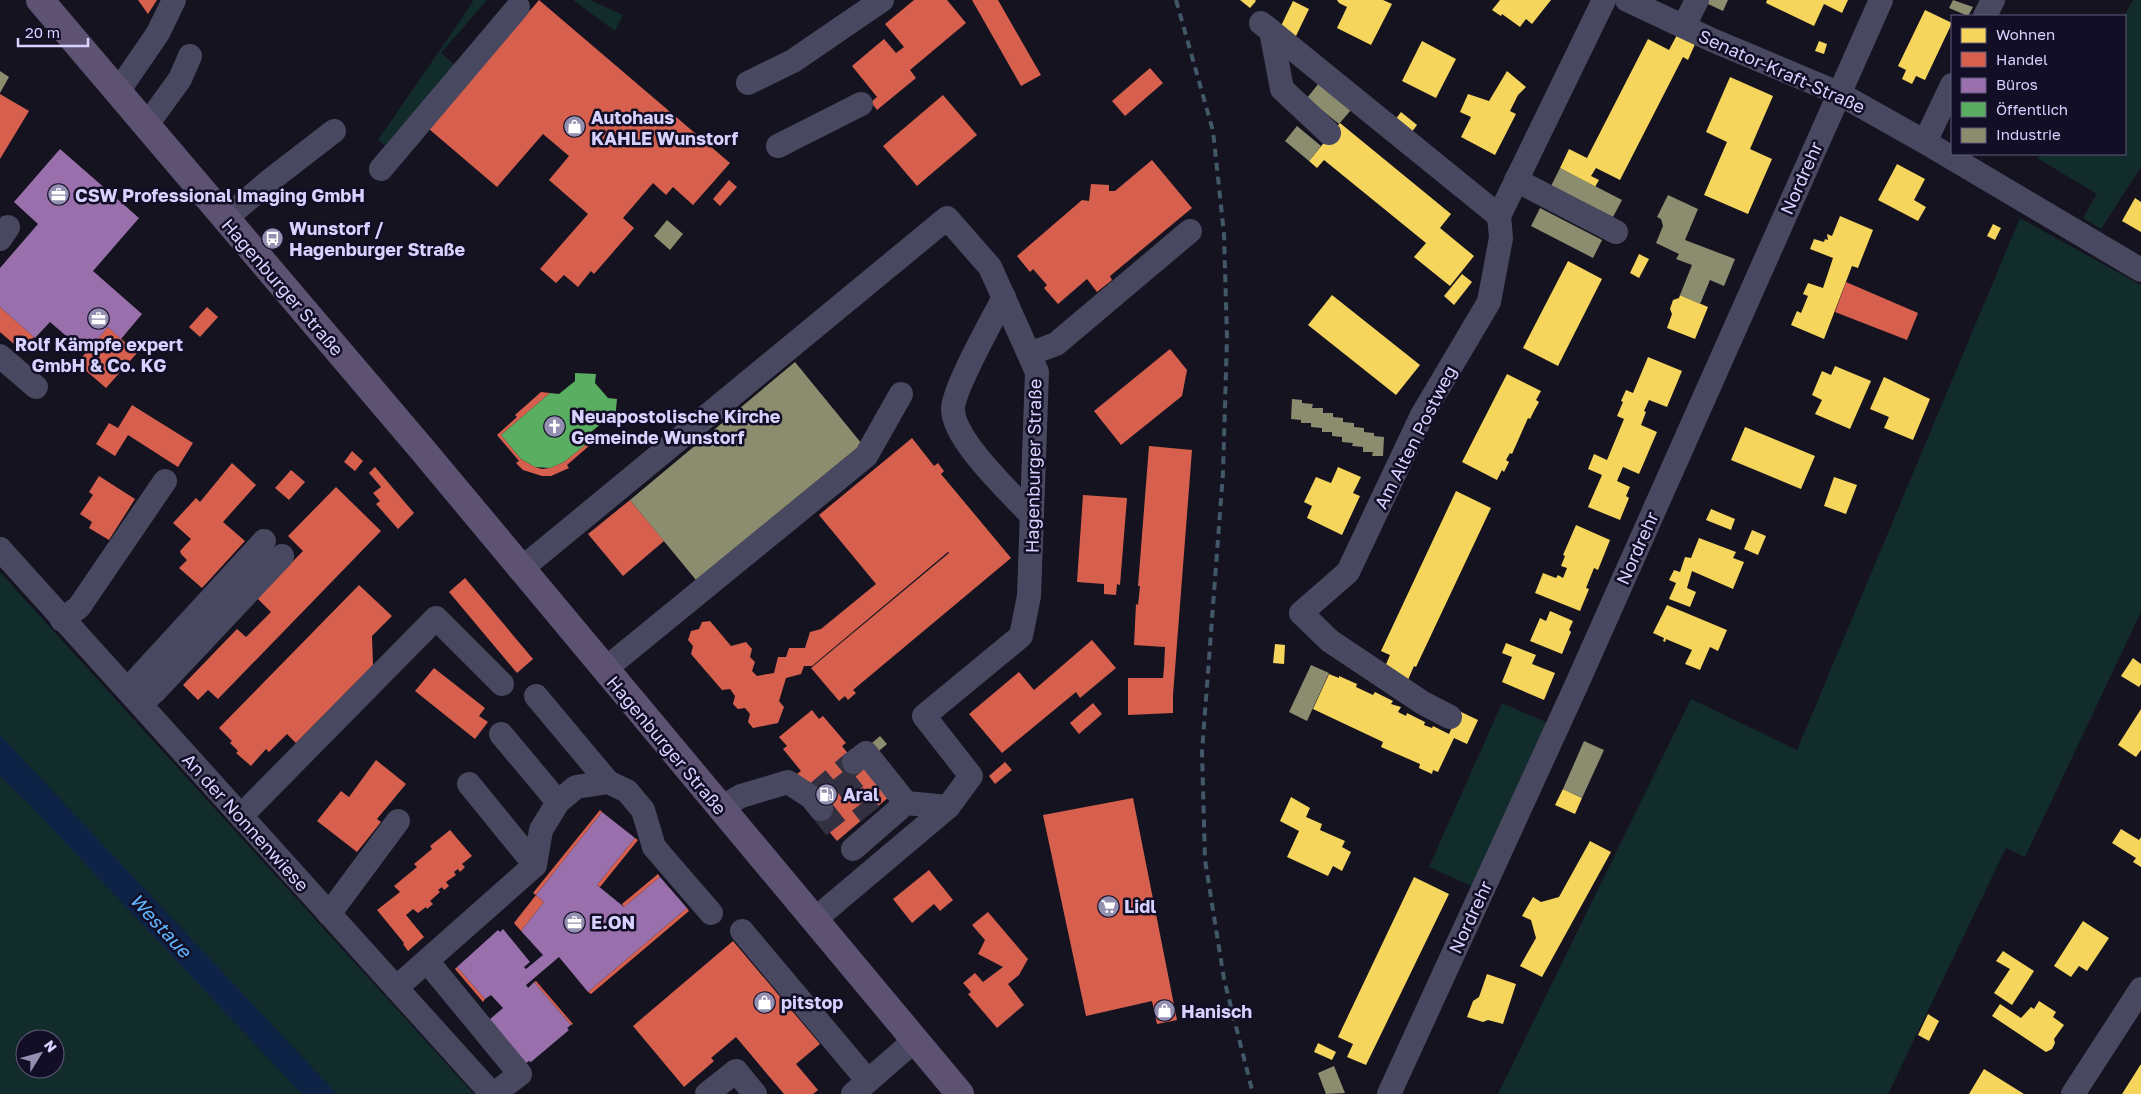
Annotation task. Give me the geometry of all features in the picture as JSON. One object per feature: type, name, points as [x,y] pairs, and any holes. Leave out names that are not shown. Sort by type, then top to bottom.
[{"type":"main road","name":"Hagenburger Straße","points":[[44,2],[117,93],[415,441],[520,570],[960,1094]]},
{"type":"street","points":[[117,93],[158,33],[174,0]]},
{"type":"street","points":[[748,83],[793,61],[882,0]]},
{"type":"street","name":"Am Alten Postweg","points":[[1450,717],[1423,703],[1330,641],[1301,612],[1348,572],[1422,415],[1489,302],[1501,238],[1499,216],[1604,0]]},
{"type":"street","name":"Senator-Kraft-Straße","points":[[1627,0],[1712,40],[1838,93],[1926,142],[2141,270]]},
{"type":"street","points":[[1684,26],[1697,0]]},
{"type":"street","name":"Nordrehr","points":[[1389,1094],[1580,677],[1838,93],[1881,0]]},
{"type":"street","points":[[1986,15],[1993,0]]},
{"type":"street","points":[[380,168],[518,7]]},
{"type":"street","points":[[1329,133],[1282,89],[1266,27],[1499,216]]},
{"type":"street","points":[[146,126],[180,79],[190,56]]},
{"type":"street","points":[[1926,142],[1951,87]]},
{"type":"street","points":[[778,146],[861,104]]},
{"type":"street","points":[[225,220],[268,182],[334,131]]},
{"type":"street","points":[[1516,180],[1616,232]]},
{"type":"street","name":"Hagenburger Straße","points":[[520,570],[947,218],[990,267],[1037,372],[1030,596],[1021,636],[924,716],[972,776],[948,807],[814,920]]},
{"type":"street","points":[[1029,354],[1056,344],[1190,231]]},
{"type":"street","points":[[1004,297],[959,388],[953,410],[960,433],[971,449],[1032,516]]},
{"type":"street","points":[[0,356],[36,387]]},
{"type":"street","points":[[604,670],[866,456],[901,394]]},
{"type":"street","points":[[62,620],[79,607],[165,481]]},
{"type":"street","points":[[134,697],[264,541]]},
{"type":"street","name":"An der Nonnenwiese","points":[[0,550],[493,1094]]},
{"type":"street","points":[[134,697],[156,691],[282,556]]},
{"type":"street","points":[[241,816],[436,618],[502,684]]},
{"type":"street","points":[[536,696],[608,782],[627,791],[643,810],[654,848],[711,913]]},
{"type":"street","points":[[501,734],[558,802]]},
{"type":"street","points":[[854,762],[866,753],[906,803]]},
{"type":"street","points":[[396,988],[536,865],[541,830],[558,802],[576,787],[608,782]]},
{"type":"street","points":[[721,808],[741,796],[788,782],[816,801]]},
{"type":"street","points":[[468,784],[536,865]]},
{"type":"street","points":[[855,885],[848,843],[875,820],[906,803],[948,807]]},
{"type":"street","points":[[329,914],[398,821]]},
{"type":"street","points":[[742,931],[861,1087],[914,1041]]},
{"type":"street","points":[[427,962],[520,1074],[493,1094]]},
{"type":"street","points":[[2073,1094],[2141,989]]},
{"type":"street","points":[[707,1094],[736,1071],[755,1094]]},
{"type":"green space","points":[[472,0],[487,0],[441,53],[455,65],[385,145],[378,140],[473,2]]},
{"type":"green space","points":[[573,0],[590,0],[623,15],[615,31]]},
{"type":"green space","points":[[2133,0],[2141,0],[2141,167],[2101,229],[2083,218],[2097,194],[2037,158],[2042,155],[2126,155],[2125,15]]},
{"type":"green space","points":[[2020,218],[2141,285],[2141,612],[2025,857],[2006,848],[1888,1094],[1498,1094],[1691,699],[1797,750]]},
{"type":"green space","points":[[0,572],[474,1094],[0,1094]]},
{"type":"green space","points":[[1502,703],[1550,724],[1476,888],[1429,867]]},
{"type":"water","name":"Westaue","points":[[0,735],[337,1094],[302,1094],[30,805],[0,776]]},
{"type":"building: Wohnen","points":[[1240,0],[1255,0],[1256,1],[1250,8]]},
{"type":"building: Wohnen","points":[[1337,0],[1383,0],[1392,4],[1371,45],[1337,28],[1347,7]]},
{"type":"building: Wohnen","points":[[1500,0],[1551,0],[1532,24],[1526,19],[1520,27],[1502,14],[1501,16],[1492,10]]},
{"type":"building: Wohnen","points":[[1767,0],[1848,0],[1842,13],[1824,4],[1814,26],[1766,3]]},
{"type":"building: Wohnen","points":[[1293,1],[1309,9],[1295,38],[1281,26]]},
{"type":"building: Wohnen","points":[[1925,10],[1951,23],[1925,80],[1916,76],[1912,84],[1902,79],[1906,70],[1898,66]]},
{"type":"building: Wohnen","points":[[1678,33],[1696,42],[1688,60],[1683,57],[1620,180],[1596,168],[1591,176],[1599,180],[1595,187],[1560,168],[1569,149],[1587,158],[1648,39],[1669,50]]},
{"type":"building: Wohnen","points":[[1422,41],[1456,59],[1436,98],[1402,81]]},
{"type":"building: Wohnen","points":[[1819,41],[1827,44],[1824,54],[1815,51]]},
{"type":"building: Wohnen","points":[[1507,71],[1526,87],[1518,95],[1510,111],[1516,114],[1495,155],[1461,137],[1471,117],[1460,112],[1468,94],[1489,101]]},
{"type":"building: Wohnen","points":[[1730,77],[1773,96],[1750,149],[1772,159],[1748,214],[1704,195],[1727,142],[1706,132]]},
{"type":"building: Wohnen","points":[[1401,112],[1417,125],[1411,133],[1395,120]]},
{"type":"building: Wohnen","points":[[1340,123],[1451,214],[1440,228],[1474,256],[1450,286],[1414,257],[1426,243],[1324,160],[1317,168],[1309,161]]},
{"type":"building: Wohnen","points":[[1897,164],[1925,179],[1914,200],[1926,207],[1918,221],[1878,200]]},
{"type":"building: Wohnen","points":[[2135,198],[2141,202],[2141,232],[2122,221]]},
{"type":"building: Wohnen","points":[[1840,216],[1873,230],[1858,268],[1852,266],[1824,339],[1791,325],[1797,311],[1801,313],[1808,296],[1803,294],[1808,283],[1823,288],[1833,258],[1810,249],[1814,239],[1824,242],[1825,239],[1828,240],[1827,234],[1832,236]]},
{"type":"building: Wohnen","points":[[1993,224],[2001,228],[1995,240],[1987,236]]},
{"type":"building: Wohnen","points":[[1639,254],[1649,259],[1639,278],[1630,273]]},
{"type":"building: Wohnen","points":[[1568,261],[1602,279],[1558,366],[1523,348]]},
{"type":"building: Wohnen","points":[[1462,274],[1472,282],[1454,305],[1444,296]]},
{"type":"building: Wohnen","points":[[1332,295],[1420,365],[1396,395],[1308,325]]},
{"type":"building: Wohnen","points":[[1680,295],[1708,307],[1695,339],[1667,328],[1672,314],[1670,309],[1673,300],[1679,298]]},
{"type":"building: Wohnen","points":[[1648,357],[1682,371],[1667,407],[1649,400],[1644,411],[1646,412],[1641,425],[1657,432],[1639,474],[1623,467],[1617,481],[1630,487],[1626,496],[1629,498],[1620,520],[1588,507],[1602,475],[1588,469],[1594,454],[1607,460],[1624,419],[1617,416],[1623,402],[1621,401],[1626,390],[1633,393]]},
{"type":"building: Wohnen","points":[[1835,366],[1871,381],[1850,429],[1815,414],[1822,400],[1812,395],[1822,371],[1831,375]]},
{"type":"building: Wohnen","points":[[1507,374],[1541,391],[1536,400],[1539,402],[1530,419],[1528,418],[1512,454],[1510,453],[1506,460],[1509,462],[1504,472],[1502,470],[1497,480],[1462,462]]},
{"type":"building: Wohnen","points":[[1884,377],[1930,399],[1913,440],[1884,428],[1889,417],[1870,409]]},
{"type":"building: Wohnen","points":[[1745,427],[1815,456],[1801,489],[1731,460]]},
{"type":"building: Wohnen","points":[[1338,467],[1361,477],[1353,493],[1360,496],[1342,535],[1307,518],[1312,506],[1304,502],[1316,477],[1331,483]]},
{"type":"building: Wohnen","points":[[1834,477],[1857,485],[1846,514],[1824,506]]},
{"type":"building: Wohnen","points":[[1456,491],[1491,508],[1416,667],[1414,666],[1407,682],[1384,669],[1390,655],[1381,651]]},
{"type":"building: Wohnen","points":[[1711,509],[1735,519],[1731,530],[1706,520]]},
{"type":"building: Wohnen","points":[[1576,525],[1610,540],[1598,570],[1594,568],[1586,588],[1589,589],[1580,611],[1535,593],[1543,573],[1556,578],[1558,575],[1563,578],[1567,568],[1561,566],[1565,556],[1563,555]]},
{"type":"building: Wohnen","points":[[1752,530],[1766,536],[1758,555],[1744,549]]},
{"type":"building: Wohnen","points":[[1699,538],[1736,552],[1733,558],[1744,562],[1733,589],[1692,571],[1687,588],[1696,592],[1690,607],[1669,599],[1676,583],[1669,580],[1674,570],[1680,572],[1685,557],[1691,558]]},
{"type":"building: Wohnen","points":[[1667,605],[1727,630],[1718,651],[1710,647],[1700,670],[1685,664],[1692,650],[1666,639],[1665,642],[1663,641],[1664,638],[1653,633]]},
{"type":"building: Wohnen","points":[[1550,611],[1573,621],[1569,630],[1571,632],[1562,654],[1530,641],[1540,618],[1546,621]]},
{"type":"building: Wohnen","points":[[1506,643],[1536,655],[1532,664],[1555,673],[1544,700],[1502,682],[1512,657],[1502,653]]},
{"type":"building: Wohnen","points":[[1275,644],[1285,645],[1284,664],[1273,663]]},
{"type":"building: Wohnen","points":[[2133,658],[2141,664],[2141,684],[2139,687],[2121,676]]},
{"type":"building: Wohnen","points":[[1329,674],[1357,684],[1356,687],[1373,695],[1375,692],[1393,701],[1391,704],[1401,707],[1398,712],[1406,716],[1407,713],[1425,722],[1424,725],[1432,728],[1433,726],[1449,734],[1459,711],[1478,720],[1467,744],[1454,738],[1438,772],[1433,770],[1432,774],[1419,768],[1420,764],[1381,747],[1383,742],[1313,709]]},
{"type":"building: Wohnen","points":[[2141,709],[2141,750],[2136,757],[2118,745]]},
{"type":"building: Wohnen","points":[[1563,789],[1582,798],[1575,814],[1555,805]]},
{"type":"building: Wohnen","points":[[1291,797],[1310,808],[1306,817],[1322,824],[1320,830],[1345,841],[1342,847],[1351,852],[1342,871],[1333,866],[1328,876],[1287,857],[1299,831],[1280,821]]},
{"type":"building: Wohnen","points":[[2121,829],[2139,840],[2141,837],[2141,867],[2133,862],[2136,858],[2112,843]]},
{"type":"building: Wohnen","points":[[1590,841],[1611,852],[1542,977],[1520,966],[1536,938],[1531,920],[1522,916],[1533,897],[1541,902],[1559,897]]},
{"type":"building: Wohnen","points":[[1414,877],[1449,894],[1366,1065],[1347,1057],[1353,1044],[1338,1037]]},
{"type":"building: Wohnen","points":[[2083,921],[2109,938],[2087,971],[2079,966],[2071,977],[2054,966]]},
{"type":"building: Wohnen","points":[[2003,951],[2034,971],[2012,1005],[1994,993],[2010,969],[1996,961]]},
{"type":"building: Wohnen","points":[[1487,974],[1516,984],[1503,1024],[1488,1020],[1483,1022],[1467,1017],[1473,1001],[1479,997]]},
{"type":"building: Wohnen","points":[[2039,1001],[2056,1012],[2053,1017],[2064,1025],[2054,1039],[2055,1043],[2052,1049],[2046,1052],[1992,1016],[2000,1004],[2021,1018],[2031,1007],[2034,1009]]},
{"type":"building: Wohnen","points":[[1928,1014],[1939,1021],[1929,1041],[1918,1035]]},
{"type":"building: Wohnen","points":[[1318,1043],[1336,1052],[1332,1060],[1314,1052]]},
{"type":"building: Wohnen","points":[[2141,1064],[2141,1094],[2122,1094]]},
{"type":"building: Wohnen","points":[[1984,1069],[2024,1094],[1969,1094]]},
{"type":"building: Handel","points":[[138,0],[157,0],[148,14]]},
{"type":"building: Handel","points":[[539,0],[730,163],[693,205],[673,187],[666,195],[653,183],[623,218],[634,228],[594,274],[591,271],[578,287],[564,275],[556,283],[540,269],[588,214],[549,180],[569,156],[543,134],[497,187],[429,129]]},
{"type":"building: Handel","points":[[914,0],[947,0],[966,23],[910,70],[916,78],[877,110],[871,102],[877,97],[852,66],[884,39],[896,53],[904,47],[885,24]]},
{"type":"building: Handel","points":[[972,0],[998,0],[1041,75],[1021,86]]},
{"type":"building: Handel","points":[[1150,68],[1163,83],[1125,116],[1112,101]]},
{"type":"building: Handel","points":[[0,94],[29,111],[0,159]]},
{"type":"building: Handel","points":[[943,95],[977,135],[917,186],[883,146]]},
{"type":"building: Handel","points":[[1152,160],[1192,208],[1110,276],[1112,280],[1097,292],[1087,279],[1058,304],[1044,288],[1047,285],[1033,269],[1030,272],[1017,256],[1082,200],[1089,201],[1091,184],[1109,185],[1109,191],[1115,191]]},
{"type":"building: Handel","points":[[729,180],[737,187],[720,206],[713,199]]},
{"type":"building: Handel","points":[[1846,282],[1918,313],[1907,340],[1835,312]]},
{"type":"building: Handel","points":[[0,307],[34,337],[22,351],[0,332]]},
{"type":"building: Handel","points":[[207,307],[218,317],[200,337],[189,327]]},
{"type":"building: Handel","points":[[108,327],[137,353],[106,388],[77,363]]},
{"type":"building: Handel","points":[[1170,349],[1187,370],[1182,396],[1121,445],[1094,411]]},
{"type":"building: Handel","points":[[541,392],[550,393],[501,435],[521,459],[542,469],[564,462],[590,441],[590,445],[567,465],[569,468],[551,476],[542,476],[523,470],[516,463],[519,461],[497,435],[517,417],[515,415]]},
{"type":"building: Handel","points":[[132,405],[193,443],[178,467],[128,435],[115,456],[96,444],[109,423],[118,428]]},
{"type":"building: Handel","points":[[912,438],[934,466],[938,463],[944,471],[941,474],[1011,558],[853,690],[856,693],[848,700],[845,696],[839,701],[811,668],[948,552],[812,666],[804,666],[801,674],[786,678],[779,701],[784,707],[778,723],[753,728],[748,722],[750,714],[745,708],[738,709],[733,704],[735,696],[730,689],[722,690],[691,654],[693,646],[688,640],[691,631],[699,629],[702,622],[710,621],[731,646],[746,642],[752,649],[750,657],[755,662],[752,671],[757,676],[774,673],[778,657],[786,657],[789,648],[805,648],[810,632],[821,629],[876,584],[819,515]]},
{"type":"building: Handel","points":[[1149,446],[1192,450],[1173,713],[1128,715],[1128,678],[1163,678],[1164,668],[1165,647],[1134,645],[1136,604],[1138,605],[1140,586],[1138,586]]},
{"type":"building: Handel","points":[[352,451],[363,461],[355,471],[344,462]]},
{"type":"building: Handel","points":[[232,463],[256,485],[223,522],[245,541],[202,588],[179,568],[187,560],[180,551],[191,539],[173,523],[196,498],[200,502]]},
{"type":"building: Handel","points":[[375,467],[414,513],[398,529],[376,504],[380,501],[373,493],[381,487],[369,473]]},
{"type":"building: Handel","points":[[291,470],[305,482],[289,500],[275,488]]},
{"type":"building: Handel","points":[[99,476],[135,499],[109,540],[89,528],[92,522],[80,514],[93,495],[89,492]]},
{"type":"building: Handel","points":[[336,487],[381,531],[218,699],[208,690],[198,700],[183,685],[237,629],[246,637],[271,612],[257,598],[303,551],[288,536]]},
{"type":"building: Handel","points":[[1083,495],[1127,498],[1120,585],[1117,584],[1116,595],[1104,594],[1104,584],[1077,582]]},
{"type":"building: Handel","points":[[630,500],[664,541],[623,576],[588,534]]},
{"type":"building: Handel","points":[[465,578],[533,659],[517,673],[449,592]]},
{"type":"building: Handel","points":[[359,585],[392,616],[372,636],[373,665],[296,743],[287,734],[269,752],[266,749],[251,766],[236,753],[238,751],[230,743],[232,741],[219,728]]},
{"type":"building: Handel","points":[[1092,640],[1116,668],[1080,698],[1076,692],[1002,753],[969,714],[1019,672],[1034,690]]},
{"type":"building: Handel","points":[[434,668],[485,708],[479,716],[488,722],[475,739],[415,691]]},
{"type":"building: Handel","points":[[1093,703],[1102,714],[1079,734],[1070,723]]},
{"type":"building: Handel","points":[[812,710],[819,719],[823,716],[846,743],[842,746],[861,770],[871,762],[896,791],[837,841],[812,811],[797,774],[801,771],[783,749],[787,746],[779,737]]},
{"type":"building: Handel","points":[[376,760],[406,784],[377,819],[381,822],[357,852],[317,821],[341,791],[349,797]]},
{"type":"building: Handel","points":[[1005,762],[1012,770],[995,784],[989,776]]},
{"type":"building: Handel","name":"Lidl","points":[[1133,798],[1177,1020],[1157,1024],[1152,1001],[1086,1016],[1043,815]]},
{"type":"building: Handel","points":[[600,810],[602,812],[536,895],[533,893]]},
{"type":"building: Handel","points":[[450,830],[472,856],[462,864],[465,867],[460,872],[458,869],[454,872],[456,875],[446,882],[449,886],[444,890],[442,887],[438,890],[440,892],[430,901],[433,904],[418,913],[413,909],[406,915],[424,937],[408,951],[404,943],[377,910],[400,892],[394,886],[417,867],[414,864],[432,849],[430,846]]},
{"type":"building: Handel","points":[[635,838],[638,840],[600,887],[597,885]]},
{"type":"building: Handel","points":[[929,870],[953,900],[940,911],[934,904],[912,923],[893,899]]},
{"type":"building: Handel","points":[[658,874],[660,877],[624,907],[622,904]]},
{"type":"building: Handel","points":[[536,895],[544,902],[521,931],[514,923]]},
{"type":"building: Handel","points":[[687,908],[689,911],[591,994],[588,992]]},
{"type":"building: Handel","points":[[988,912],[1028,959],[1019,975],[1008,984],[1024,1005],[997,1028],[968,994],[971,992],[963,983],[975,973],[983,982],[1003,967],[978,954],[985,940],[972,925]]},
{"type":"building: Handel","points":[[733,941],[820,1044],[796,1064],[818,1090],[813,1094],[784,1094],[736,1037],[711,1058],[714,1061],[684,1087],[633,1026]]},
{"type":"building: Handel","points":[[457,967],[485,999],[483,1002],[455,969]]},
{"type":"building: Handel","points":[[536,981],[573,1024],[571,1025],[534,982]]},
{"type":"building: Büros","points":[[60,149],[139,218],[93,271],[142,314],[121,339],[108,327],[86,353],[50,322],[35,338],[0,307],[0,268],[38,224],[14,202]]},
{"type":"building: Büros","points":[[602,812],[635,838],[597,885],[624,907],[660,877],[687,908],[588,992],[559,957],[526,985],[528,988],[534,982],[571,1025],[567,1028],[569,1030],[531,1062],[526,1063],[489,1020],[503,1008],[491,995],[485,999],[457,967],[498,930],[500,932],[503,929],[530,962],[524,967],[526,969],[543,955],[521,931],[544,902],[536,895]]},
{"type":"building: Öffentlich","name":"Neuapostolische Kirche Gemeinde Wunstorf","points":[[575,373],[596,374],[595,383],[608,398],[617,399],[615,419],[607,419],[591,432],[590,441],[564,462],[550,468],[535,467],[521,459],[501,435],[550,393],[559,394],[575,381]]},
{"type":"building: Industrie","points":[[1707,0],[1728,0],[1723,11],[1706,3]]},
{"type":"building: Industrie","points":[[1953,0],[1973,7],[1969,15],[1949,8]]},
{"type":"building: Industrie","points":[[0,71],[9,77],[0,93]]},
{"type":"building: Industrie","points":[[1319,83],[1351,110],[1339,124],[1307,98]]},
{"type":"building: Industrie","points":[[1297,126],[1321,146],[1309,161],[1285,141]]},
{"type":"building: Industrie","points":[[1560,168],[1622,200],[1613,217],[1551,186]]},
{"type":"building: Industrie","points":[[1668,195],[1698,209],[1685,240],[1735,259],[1724,286],[1710,280],[1700,304],[1680,295],[1692,265],[1676,259],[1679,254],[1656,243],[1663,226],[1661,219],[1657,217]]},
{"type":"building: Industrie","points":[[1540,208],[1602,240],[1593,258],[1531,226]]},
{"type":"building: Industrie","points":[[667,220],[683,234],[670,250],[654,236]]},
{"type":"building: Industrie","points":[[795,362],[862,444],[696,580],[630,500]]},
{"type":"building: Industrie","points":[[1292,399],[1302,400],[1302,403],[1313,404],[1312,408],[1323,408],[1323,413],[1333,413],[1333,417],[1343,418],[1343,422],[1354,423],[1354,427],[1364,428],[1364,432],[1384,437],[1383,456],[1372,456],[1373,452],[1363,452],[1363,447],[1352,446],[1353,443],[1342,442],[1342,437],[1332,436],[1332,432],[1322,432],[1322,428],[1311,427],[1311,423],[1301,423],[1301,420],[1291,419]]},
{"type":"building: Industrie","points":[[1311,665],[1329,673],[1307,721],[1289,712]]},
{"type":"building: Industrie","points":[[880,736],[887,744],[872,757],[865,749]]},
{"type":"building: Industrie","points":[[1584,741],[1604,750],[1582,798],[1563,789]]},
{"type":"building: Industrie","points":[[1334,1066],[1345,1093],[1326,1094],[1318,1073]]},
{"type":"tunnel","points":[[815,795],[854,762]]},
{"type":"tunnel","points":[[839,775],[870,814]]},
{"type":"tunnel","points":[[821,809],[843,837]]},
{"type":"railway","points":[[1176,0],[1213,131],[1224,234],[1227,337],[1223,473],[1202,752],[1205,860],[1224,979],[1253,1094]]},
{"type":"place","name":"Autohaus KAHLE Wunstorf","points":[[575,127]]},
{"type":"place","name":"CSW Professional Imaging GmbH","points":[[59,195]]},
{"type":"place","name":"Wunstorf / Hagenburger Straße","points":[[273,238]]},
{"type":"place","name":"Rolf Kämpfe expert GmbH & Co. KG","points":[[99,319]]},
{"type":"place","name":"Neuapostolische Kirche Gemeinde Wunstorf","points":[[555,426]]},
{"type":"place","name":"Aral","points":[[827,794]]},
{"type":"place","name":"Lidl","points":[[1108,906]]},
{"type":"place","name":"E.ON","points":[[575,922]]},
{"type":"place","name":"pitstop","points":[[765,1002]]},
{"type":"place","name":"Hanisch","points":[[1165,1011]]}]
